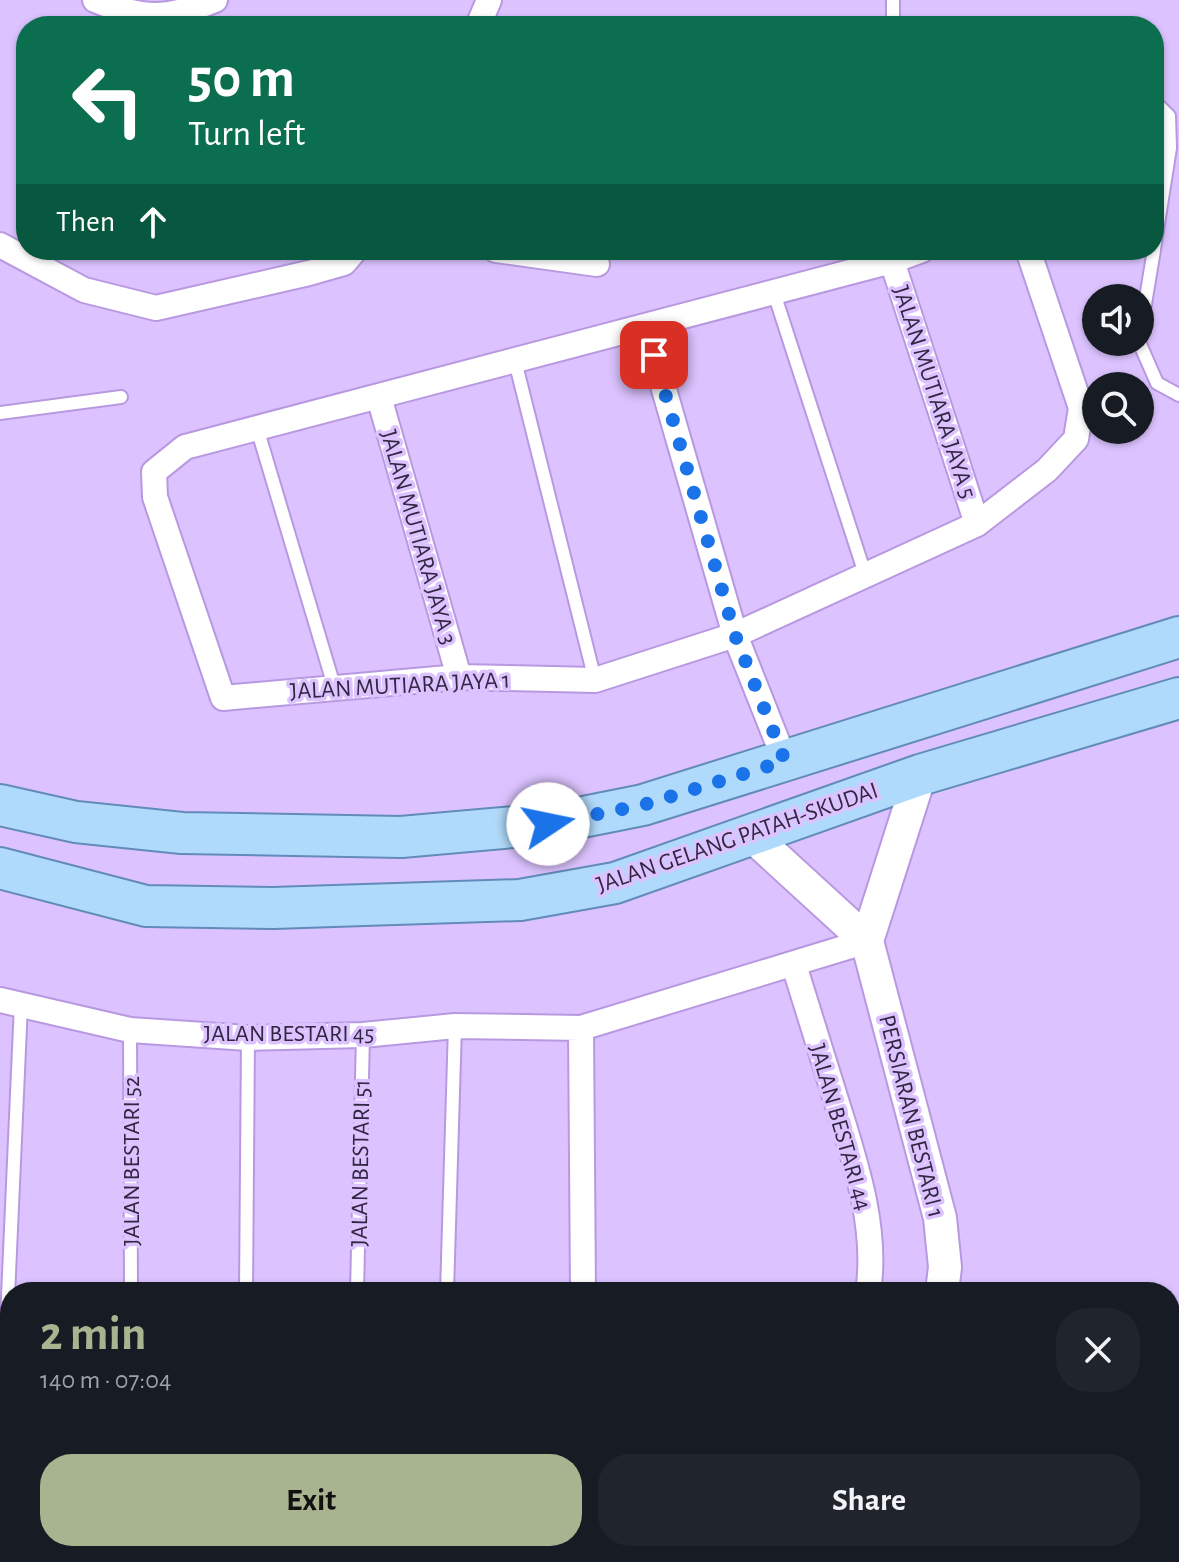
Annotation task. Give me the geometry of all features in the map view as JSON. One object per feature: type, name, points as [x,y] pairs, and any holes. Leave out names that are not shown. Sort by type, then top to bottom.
[{"type":"main road","points":[[0,805],[76,822],[182,833],[401,837],[548,824],[643,805],[1179,637]]},
{"type":"main road","name":"JALAN GELANG PATAH-SKUDAI","points":[[0,868],[146,906],[273,908],[520,900],[615,883],[920,775],[1179,698]]},
{"type":"main road","points":[[0,777],[76,822]]},
{"type":"street","points":[[95,0],[128,14],[177,15],[215,0]]},
{"type":"street","points":[[28,260],[84,290],[156,308],[309,273],[347,260]]},
{"type":"street","points":[[568,260],[597,264]]},
{"type":"street","name":"JALAN MUTIARA JAYA 1","points":[[257,428],[185,447],[154,472],[155,497],[223,698],[459,677],[595,680],[735,635],[866,577],[977,524],[1047,470],[1076,439],[1081,408],[1031,260]]},
{"type":"street","points":[[257,428],[892,261]]},
{"type":"street","name":"JALAN MUTIARA JAYA 5","points":[[892,261],[977,524]]},
{"type":"street","points":[[646,327],[735,635],[785,761]]},
{"type":"street","name":"JALAN MUTIARA JAYA 3","points":[[379,397],[459,677]]},
{"type":"street","points":[[750,834],[867,941],[920,775]]},
{"type":"street","name":"JALAN BESTARI 45","points":[[10,1002],[130,1030],[248,1038],[363,1035],[455,1026],[581,1028],[867,941]]},
{"type":"street","name":"PERSIARAN BESTARI 1","points":[[867,941],[940,1218],[945,1267],[943,1282]]},
{"type":"street","name":"JALAN BESTARI 44","points":[[794,965],[856,1164],[867,1218],[870,1282]]},
{"type":"street","points":[[581,1028],[583,1282]]},
{"type":"lane","points":[[1164,111],[1169,116],[1170,148],[1164,186]]},
{"type":"lane","points":[[1148,284],[1152,260]]},
{"type":"lane","points":[[774,293],[866,577]]},
{"type":"lane","points":[[1145,356],[1157,383],[1179,395]]},
{"type":"lane","points":[[515,361],[595,680]]},
{"type":"lane","points":[[0,413],[121,397]]},
{"type":"lane","points":[[257,428],[334,686]]},
{"type":"lane","points":[[6,1282],[10,1002]]},
{"type":"lane","points":[[447,1282],[455,1026]]},
{"type":"lane","name":"JALAN BESTARI 52","points":[[130,1030],[131,1282]]},
{"type":"lane","name":"JALAN BESTARI 51","points":[[357,1282],[363,1035]]},
{"type":"lane","points":[[246,1282],[248,1038]]},
{"type":"route","points":[[548,824],[643,805],[785,761],[735,635],[654,355]]}]
